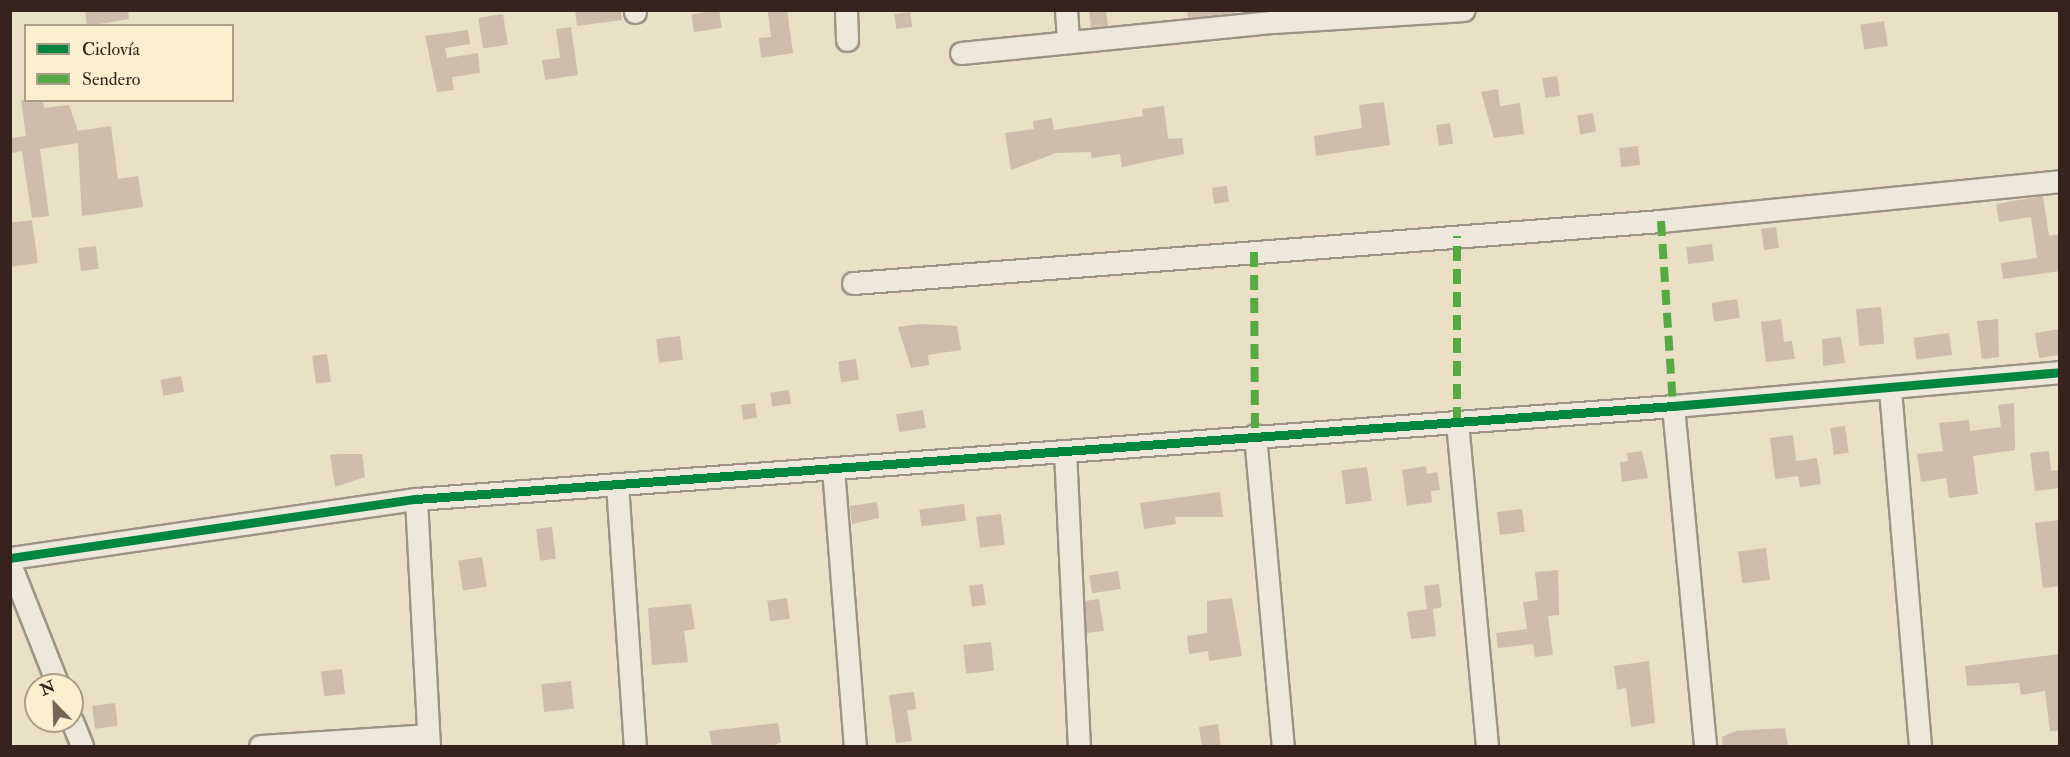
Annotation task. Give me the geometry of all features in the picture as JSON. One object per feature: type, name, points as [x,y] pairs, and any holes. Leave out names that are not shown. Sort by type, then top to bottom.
[{"type":"street","points":[[846,10],[847,40]]},
{"type":"street","points":[[1066,10],[1068,42]]},
{"type":"street","points":[[961,53],[1273,16],[1464,10]]},
{"type":"street","points":[[853,282],[1661,220],[2060,181]]},
{"type":"street","points":[[10,558],[416,499],[1255,435],[1673,406],[1890,389],[2060,372]]},
{"type":"street","points":[[1890,389],[1920,747]]},
{"type":"street","points":[[1673,406],[1705,747]]},
{"type":"street","points":[[1457,422],[1487,747]]},
{"type":"street","points":[[1255,435],[1283,747]]},
{"type":"street","points":[[1065,451],[1078,747]]},
{"type":"street","points":[[833,468],[855,747]]},
{"type":"street","points":[[617,484],[635,747]]},
{"type":"street","points":[[260,747],[429,741],[416,499]]},
{"type":"street","points":[[10,564],[53,673]]},
{"type":"building","points":[[85,10],[128,10],[129,19],[87,24]]},
{"type":"building","points":[[575,10],[621,10],[622,20],[577,26]]},
{"type":"building","points":[[719,10],[722,28],[694,32],[691,14]]},
{"type":"building","points":[[787,10],[793,53],[761,58],[759,38],[771,37],[768,12]]},
{"type":"building","points":[[1089,10],[1106,10],[1108,26],[1091,27]]},
{"type":"building","points":[[1187,10],[1234,10],[1234,13],[1188,18]]},
{"type":"building","points":[[910,12],[912,27],[896,29],[894,14]]},
{"type":"building","points":[[503,14],[508,45],[483,49],[478,18]]},
{"type":"building","points":[[1884,21],[1888,46],[1864,49],[1860,25]]},
{"type":"building","points":[[571,27],[578,75],[545,80],[542,60],[560,58],[556,29]]},
{"type":"building","points":[[468,30],[470,44],[445,48],[447,58],[478,53],[480,73],[452,77],[454,90],[437,92],[425,36]]},
{"type":"building","points":[[1557,76],[1560,96],[1545,98],[1542,78]]},
{"type":"building","points":[[1498,89],[1500,106],[1520,103],[1524,134],[1494,138],[1481,92]]},
{"type":"building","points":[[21,100],[43,102],[44,108],[69,105],[77,128],[78,143],[40,149],[49,216],[32,218],[22,151],[12,153],[10,138],[26,136]]},
{"type":"building","points":[[1384,102],[1390,145],[1316,156],[1314,136],[1362,128],[1359,105]]},
{"type":"building","points":[[1164,106],[1168,139],[1182,138],[1184,154],[1122,167],[1120,154],[1092,158],[1091,152],[1056,153],[1011,170],[1005,133],[1034,129],[1033,121],[1052,118],[1054,130],[1143,116],[1142,109]]},
{"type":"building","points":[[1593,113],[1596,132],[1580,134],[1577,116]]},
{"type":"building","points":[[1450,123],[1453,144],[1439,146],[1436,125]]},
{"type":"building","points":[[111,126],[118,179],[138,176],[143,207],[82,216],[77,131]]},
{"type":"building","points":[[1638,146],[1640,165],[1621,167],[1619,148]]},
{"type":"building","points":[[1227,186],[1229,202],[1214,204],[1212,188]]},
{"type":"building","points":[[2043,196],[2049,236],[2060,234],[2060,271],[2003,279],[2001,263],[2037,258],[2031,217],[1999,222],[1996,204]]},
{"type":"building","points":[[32,220],[38,263],[10,267],[10,223]]},
{"type":"building","points":[[1776,227],[1779,248],[1764,250],[1761,229]]},
{"type":"building","points":[[1712,244],[1714,261],[1688,264],[1686,247]]},
{"type":"building","points":[[96,246],[99,269],[81,271],[78,248]]},
{"type":"building","points":[[1737,299],[1740,318],[1714,322],[1711,303]]},
{"type":"building","points":[[1881,307],[1884,344],[1859,346],[1856,309]]},
{"type":"building","points":[[1781,319],[1784,342],[1792,341],[1795,359],[1766,362],[1761,322]]},
{"type":"building","points":[[1998,319],[1999,357],[1982,359],[1977,321]]},
{"type":"building","points":[[920,324],[957,326],[961,350],[928,355],[929,365],[911,368],[898,327]]},
{"type":"building","points":[[2060,329],[2060,355],[2039,358],[2035,333]]},
{"type":"building","points":[[1949,333],[1952,355],[1916,360],[1913,338]]},
{"type":"building","points":[[680,336],[683,360],[659,363],[656,339]]},
{"type":"building","points":[[1841,337],[1845,363],[1823,366],[1822,339]]},
{"type":"building","points":[[327,354],[331,382],[316,384],[312,356]]},
{"type":"building","points":[[856,359],[859,380],[841,382],[838,362]]},
{"type":"building","points":[[181,376],[184,392],[163,396],[160,380]]},
{"type":"building","points":[[789,390],[791,404],[772,407],[770,393]]},
{"type":"building","points":[[755,403],[757,418],[743,420],[741,405]]},
{"type":"building","points":[[2014,403],[2015,450],[1973,456],[1978,494],[1949,498],[1946,478],[1921,482],[1917,454],[1943,451],[1939,423],[1969,420],[1970,431],[2001,427],[1998,405]]},
{"type":"building","points":[[923,410],[926,428],[899,432],[896,414]]},
{"type":"building","points":[[1845,426],[1849,453],[1834,455],[1830,428]]},
{"type":"building","points":[[1793,435],[1796,461],[1817,458],[1821,484],[1800,487],[1798,476],[1775,479],[1770,438]]},
{"type":"building","points":[[1642,451],[1648,478],[1622,482],[1620,462],[1628,461],[1627,453]]},
{"type":"building","points":[[2049,451],[2051,471],[2060,470],[2060,488],[2035,491],[2030,453]]},
{"type":"building","points":[[362,454],[365,477],[335,487],[330,455]]},
{"type":"building","points":[[1426,466],[1427,474],[1437,472],[1440,490],[1431,491],[1432,502],[1407,506],[1402,470]]},
{"type":"building","points":[[1367,467],[1372,501],[1346,504],[1341,471]]},
{"type":"building","points":[[1220,492],[1223,517],[1175,517],[1176,524],[1144,529],[1140,503]]},
{"type":"building","points":[[877,502],[879,518],[852,524],[850,506]]},
{"type":"building","points":[[964,504],[966,521],[921,526],[919,509]]},
{"type":"building","points":[[1522,509],[1525,532],[1500,535],[1497,512]]},
{"type":"building","points":[[1001,514],[1005,545],[980,548],[976,517]]},
{"type":"building","points":[[2060,520],[2060,586],[2043,588],[2035,523]]},
{"type":"building","points":[[552,527],[556,559],[540,561],[536,529]]},
{"type":"building","points":[[1766,548],[1770,580],[1742,583],[1738,551]]},
{"type":"building","points":[[482,557],[487,587],[463,590],[458,561]]},
{"type":"building","points":[[1558,570],[1559,615],[1548,616],[1553,655],[1535,657],[1533,644],[1498,648],[1496,633],[1527,629],[1523,602],[1538,600],[1535,572]]},
{"type":"building","points":[[1118,571],[1121,589],[1092,593],[1089,576]]},
{"type":"building","points":[[983,584],[986,605],[972,607],[969,586]]},
{"type":"building","points":[[1439,584],[1442,607],[1433,609],[1436,636],[1411,639],[1407,612],[1427,609],[1424,586]]},
{"type":"building","points":[[787,598],[790,619],[770,622],[767,601]]},
{"type":"building","points":[[1232,598],[1242,656],[1209,661],[1208,651],[1189,654],[1187,636],[1207,633],[1207,601]]},
{"type":"building","points":[[1099,599],[1104,631],[1086,633],[1085,601]]},
{"type":"building","points":[[691,604],[695,629],[684,631],[688,662],[652,665],[648,608]]},
{"type":"building","points":[[991,642],[994,671],[966,674],[963,645]]},
{"type":"building","points":[[2060,654],[2060,731],[2050,731],[2045,691],[2021,695],[2019,683],[1967,686],[1965,666]]},
{"type":"building","points":[[1649,661],[1655,723],[1631,727],[1626,688],[1617,690],[1614,666]]},
{"type":"building","points":[[342,669],[345,694],[324,696],[321,672]]},
{"type":"building","points":[[571,681],[574,709],[544,712],[541,684]]},
{"type":"building","points":[[914,692],[916,709],[907,710],[912,741],[896,743],[889,695]]},
{"type":"building","points":[[115,703],[118,726],[95,729],[92,706]]},
{"type":"building","points":[[778,723],[781,742],[770,747],[712,747],[709,731]]},
{"type":"building","points":[[1218,724],[1221,747],[1202,747],[1199,727]]},
{"type":"building","points":[[1785,728],[1788,747],[1723,747],[1722,737],[1736,731]]},
{"type":"marked path","points":[[1661,221],[1673,406]]},
{"type":"marked path","points":[[1457,236],[1457,422]]},
{"type":"marked path","points":[[1254,252],[1255,435]]},
{"type":"cycle path","points":[[10,558],[416,499],[1673,406],[2060,372]]}]
